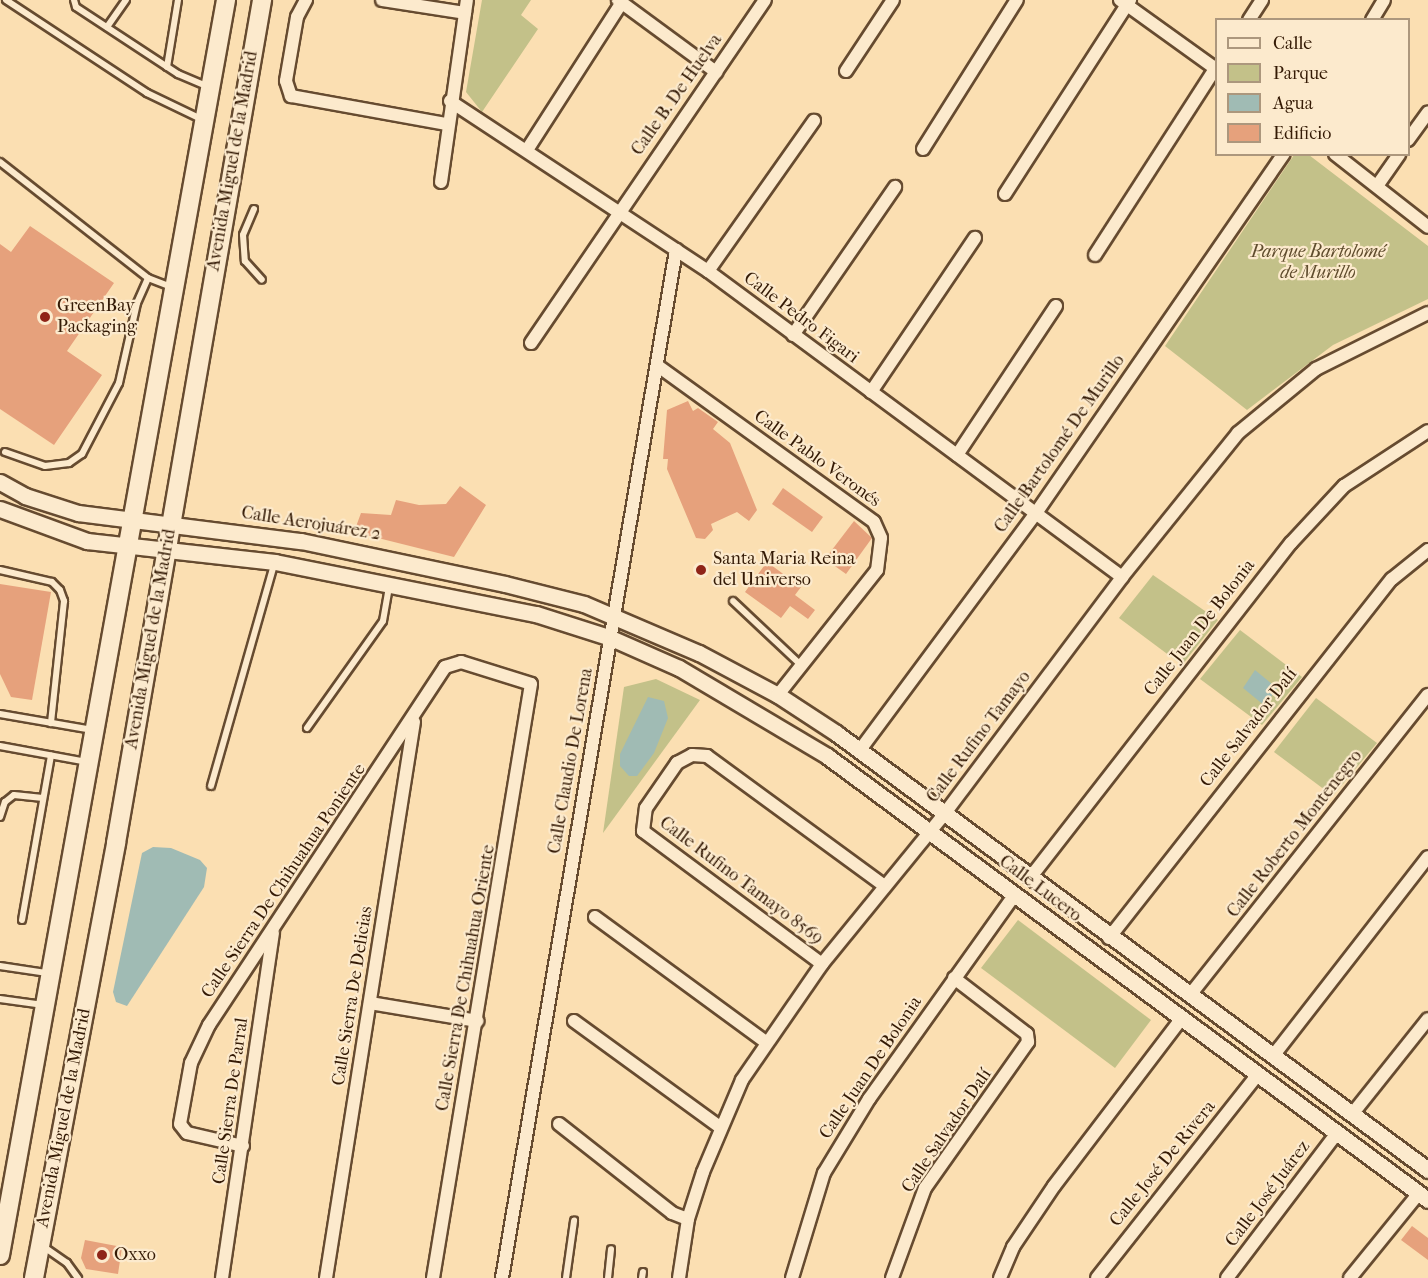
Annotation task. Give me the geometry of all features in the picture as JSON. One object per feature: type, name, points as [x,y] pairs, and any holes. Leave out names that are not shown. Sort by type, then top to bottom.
[{"type":"main road","name":"Avenida Miguel de la Madrid","points":[[0,1255],[2,1234],[54,973],[226,0]]},
{"type":"main road","name":"Avenida Miguel de la Madrid","points":[[34,1278],[116,843],[165,549],[262,0]]},
{"type":"street","points":[[306,0],[297,17],[286,81],[287,93],[304,101],[447,124]]},
{"type":"street","points":[[382,0],[466,6],[450,101],[441,182]]},
{"type":"street","name":"Calle B. De Huelva","points":[[531,343],[617,212],[765,0]]},
{"type":"street","points":[[846,71],[893,0]]},
{"type":"street","points":[[923,149],[1017,0]]},
{"type":"street","points":[[1250,18],[1262,0]]},
{"type":"street","points":[[1373,18],[1384,0]]},
{"type":"street","points":[[527,150],[620,1],[716,72]]},
{"type":"street","points":[[1005,194],[1126,1],[1215,67]]},
{"type":"street","points":[[1095,255],[1215,70]]},
{"type":"street","name":"Calle Pedro Figari","points":[[450,101],[708,271],[1122,577]]},
{"type":"street","points":[[1410,137],[1428,112]]},
{"type":"street","points":[[708,271],[814,121]]},
{"type":"street","name":"Calle Bartolomé De Murillo","points":[[860,750],[1036,513],[1283,156]]},
{"type":"street","points":[[1338,156],[1428,227]]},
{"type":"street","points":[[1377,186],[1398,156]]},
{"type":"street","points":[[793,335],[895,187]]},
{"type":"street","points":[[871,392],[975,238]]},
{"type":"street","name":"Calle Claudio De Lorena","points":[[502,1278],[676,250]]},
{"type":"street","points":[[957,455],[1056,306]]},
{"type":"street","name":"Calle Rufino Tamayo","points":[[679,1278],[688,1220],[720,1127],[768,1043],[822,964],[883,885],[945,813],[1122,577],[1238,433],[1316,369],[1428,313]]},
{"type":"street","name":"Calle Pablo Veronés","points":[[658,366],[874,522],[882,546],[877,570],[778,695]]},
{"type":"street","name":"Calle Juan De Bolonia","points":[[1030,878],[1291,543],[1344,486],[1428,431]]},
{"type":"street","name":"Calle Aerojuárez 2","points":[[0,482],[50,506],[93,515],[171,523],[405,560],[584,604],[615,617]]},
{"type":"street","points":[[0,509],[87,541],[275,562],[390,582],[536,614],[610,638]]},
{"type":"street","points":[[87,541],[93,515]]},
{"type":"street","name":"Calle Salvador Dalí","points":[[1109,938],[1392,579],[1428,550]]},
{"type":"street","name":"Calle Lucero","points":[[615,617],[699,653],[778,695],[860,750],[1109,938],[1353,1113],[1428,1170]]},
{"type":"street","name":"Calle Lucero","points":[[610,638],[744,703],[930,830],[1423,1196]]},
{"type":"street","name":"Calle Sierra De Chihuahua Poniente","points":[[243,1146],[182,1130],[179,1112],[200,1041],[414,719],[448,664],[461,662],[531,684]]},
{"type":"street","name":"Calle Sierra De Chihuahua Oriente","points":[[433,1278],[531,684]]},
{"type":"street","name":"Calle Roberto Montenegro","points":[[1190,995],[1428,695]]},
{"type":"street","name":"Calle Sierra De Delicias","points":[[326,1278],[414,719]]},
{"type":"street","name":"Calle Rufino Tamayo 8569","points":[[822,964],[643,831],[646,808],[677,764],[692,755],[707,756],[883,885]]},
{"type":"street","points":[[1273,1056],[1428,857]]},
{"type":"street","name":"Calle Juan De Bolonia","points":[[792,1278],[824,1173],[954,978],[1015,894]]},
{"type":"street","points":[[595,916],[768,1043]]},
{"type":"street","name":"Calle Sierra De Parral","points":[[222,1278],[274,929]]},
{"type":"street","name":"Calle Salvador Dalí","points":[[892,1278],[925,1188],[1028,1042],[1027,1034],[954,978]]},
{"type":"street","points":[[370,1003],[477,1022]]},
{"type":"street","points":[[1000,1278],[1013,1247],[1054,1186],[1181,1018]]},
{"type":"street","points":[[1353,1113],[1428,1019]]},
{"type":"street","points":[[574,1022],[720,1127]]},
{"type":"street","name":"Calle José De Rivera","points":[[1098,1278],[1258,1074]]},
{"type":"street","points":[[559,1124],[672,1213],[688,1220]]},
{"type":"street","name":"Calle José Juárez","points":[[1227,1278],[1338,1132]]},
{"type":"street","points":[[1350,1278],[1423,1196]]},
{"type":"lane","points":[[6,0],[147,93],[204,121]]},
{"type":"lane","points":[[74,0],[76,6],[166,67],[210,87]]},
{"type":"lane","points":[[107,27],[126,0]]},
{"type":"lane","points":[[166,67],[178,0]]},
{"type":"lane","points":[[0,162],[148,278],[175,288]]},
{"type":"lane","points":[[254,209],[243,235],[245,261],[262,280]]},
{"type":"lane","points":[[5,452],[45,466],[69,463],[82,454],[116,392],[148,278]]},
{"type":"lane","points":[[211,786],[275,562]]},
{"type":"lane","points":[[0,570],[52,582],[62,595],[51,723]]},
{"type":"lane","points":[[307,729],[383,621],[390,582]]},
{"type":"lane","points":[[733,601],[801,666]]},
{"type":"lane","points":[[0,714],[96,731]]},
{"type":"lane","points":[[0,746],[90,762]]},
{"type":"lane","points":[[22,920],[51,756]]},
{"type":"lane","points":[[0,817],[5,802],[14,795],[43,798]]},
{"type":"lane","points":[[0,966],[54,973]]},
{"type":"lane","points":[[0,999],[48,1005]]},
{"type":"lane","points":[[566,1278],[574,1221]]},
{"type":"lane","points":[[40,1245],[67,1263],[78,1278]]},
{"type":"lane","points":[[608,1278],[611,1249]]},
{"type":"green space","points":[[482,0],[531,0],[521,15],[538,29],[482,112],[466,92]]},
{"type":"green space","name":"Parque Bartolomé de Murillo","points":[[1293,156],[1310,156],[1428,246],[1428,299],[1333,345],[1247,410],[1165,346]]},
{"type":"green space","points":[[1153,575],[1218,620],[1182,665],[1119,618]]},
{"type":"green space","points":[[1240,630],[1302,677],[1262,725],[1200,679]]},
{"type":"green space","points":[[656,679],[700,700],[603,833],[624,687]]},
{"type":"green space","points":[[1316,698],[1377,743],[1333,796],[1274,752]]},
{"type":"green space","points":[[1018,920],[1151,1020],[1115,1068],[981,968]]},
{"type":"water","points":[[1255,670],[1277,688],[1265,706],[1243,688]]},
{"type":"water","points":[[648,697],[664,701],[668,718],[654,753],[637,776],[629,776],[620,766],[620,754]]},
{"type":"water","points":[[153,847],[171,848],[200,860],[207,868],[204,887],[127,1006],[116,1002],[113,992],[142,853]]},
{"type":"building","name":"GreenBay Packaging","points":[[30,226],[114,283],[67,351],[102,375],[54,445],[0,409],[0,244],[11,252]]},
{"type":"building","points":[[688,401],[693,411],[698,408],[718,422],[713,429],[730,443],[757,510],[749,521],[737,512],[711,524],[713,530],[705,539],[696,538],[667,469],[668,459],[663,459],[667,410]]},
{"type":"building","points":[[460,486],[486,505],[454,557],[354,532],[361,513],[391,515],[396,500],[419,505],[446,504]]},
{"type":"building","points":[[783,488],[823,517],[812,532],[772,504]]},
{"type":"building","points":[[854,521],[872,538],[846,574],[825,559]]},
{"type":"building","points":[[767,562],[801,587],[795,595],[815,610],[808,619],[790,606],[781,618],[745,592]]},
{"type":"building","points":[[0,584],[51,592],[32,700],[11,697],[0,674]]},
{"type":"building","points":[[1412,1226],[1428,1238],[1428,1260],[1401,1240]]},
{"type":"building","name":"Oxxo","points":[[85,1240],[122,1247],[118,1274],[86,1269],[81,1258]]},
{"type":"place","name":"GreenBay Packaging","points":[[45,317]]},
{"type":"place","name":"Santa Maria Reina del Universo","points":[[701,570]]},
{"type":"place","name":"Oxxo","points":[[102,1255]]}]
